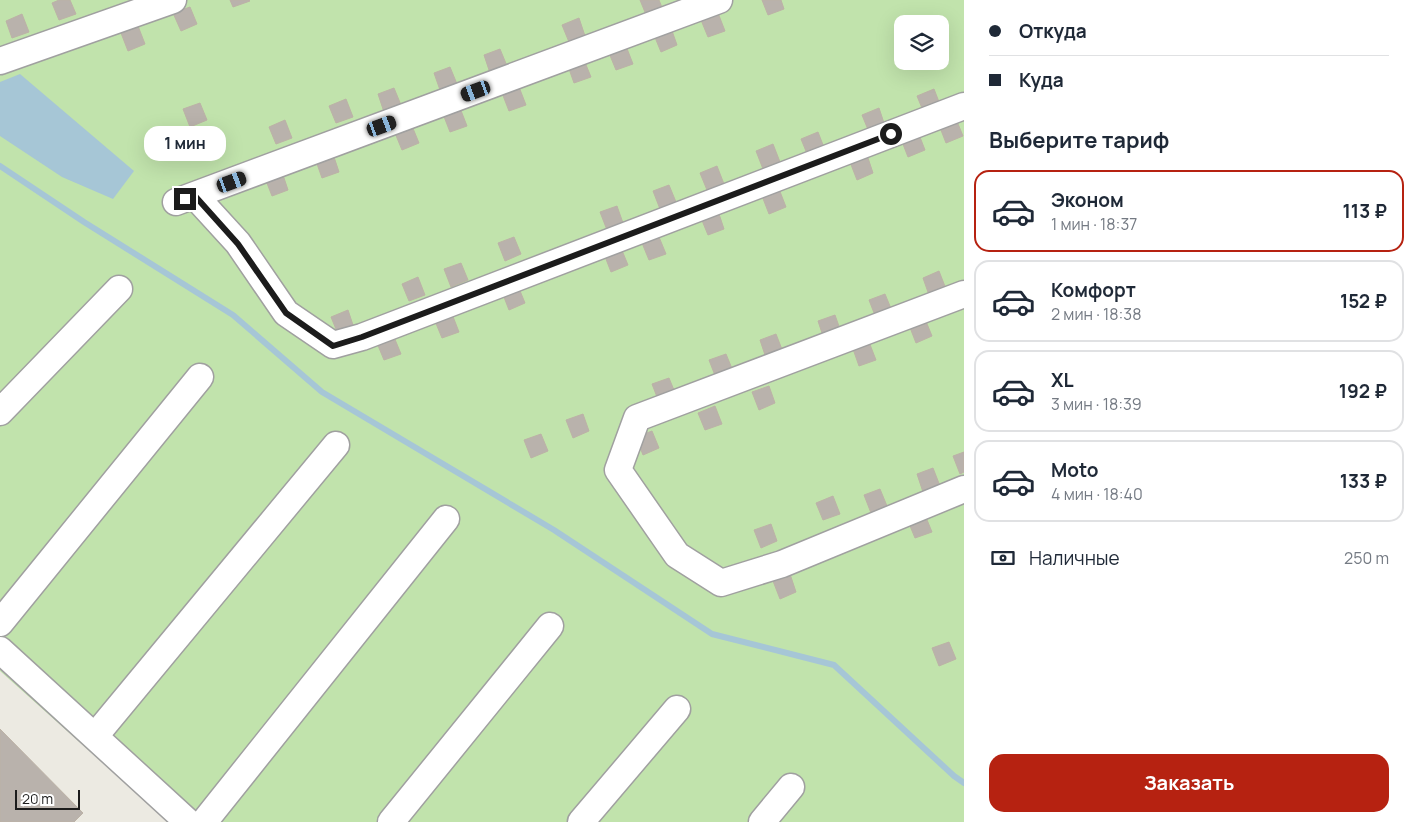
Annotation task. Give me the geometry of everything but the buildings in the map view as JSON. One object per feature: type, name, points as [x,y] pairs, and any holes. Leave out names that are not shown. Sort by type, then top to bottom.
[{"type":"street","points":[[0,61],[173,0]]},
{"type":"street","points":[[719,0],[185,199],[238,244],[286,313],[333,346],[362,337],[964,106]]},
{"type":"street","points":[[0,412],[118,289]]},
{"type":"street","points":[[964,294],[636,418],[618,470],[677,554],[721,583],[782,564],[964,489]]},
{"type":"street","points":[[0,623],[200,377]]},
{"type":"street","points":[[95,736],[336,446]]},
{"type":"street","points":[[204,822],[446,519]]},
{"type":"street","points":[[391,822],[550,626]]},
{"type":"street","points":[[0,650],[188,822]]},
{"type":"street","points":[[581,822],[676,709]]},
{"type":"street","points":[[762,822],[791,787]]},
{"type":"green space","points":[[0,0],[964,0],[964,822],[169,822],[0,671]]},
{"type":"water","points":[[20,74],[134,171],[113,199],[62,177],[0,136],[0,82]]},
{"type":"waterway","points":[[0,166],[84,222],[233,315],[322,392],[554,530],[712,634],[834,665],[954,776],[964,783]]},
{"type":"route","points":[[185,199],[195,196],[238,244],[286,313],[333,346],[362,337],[891,134]]}]
